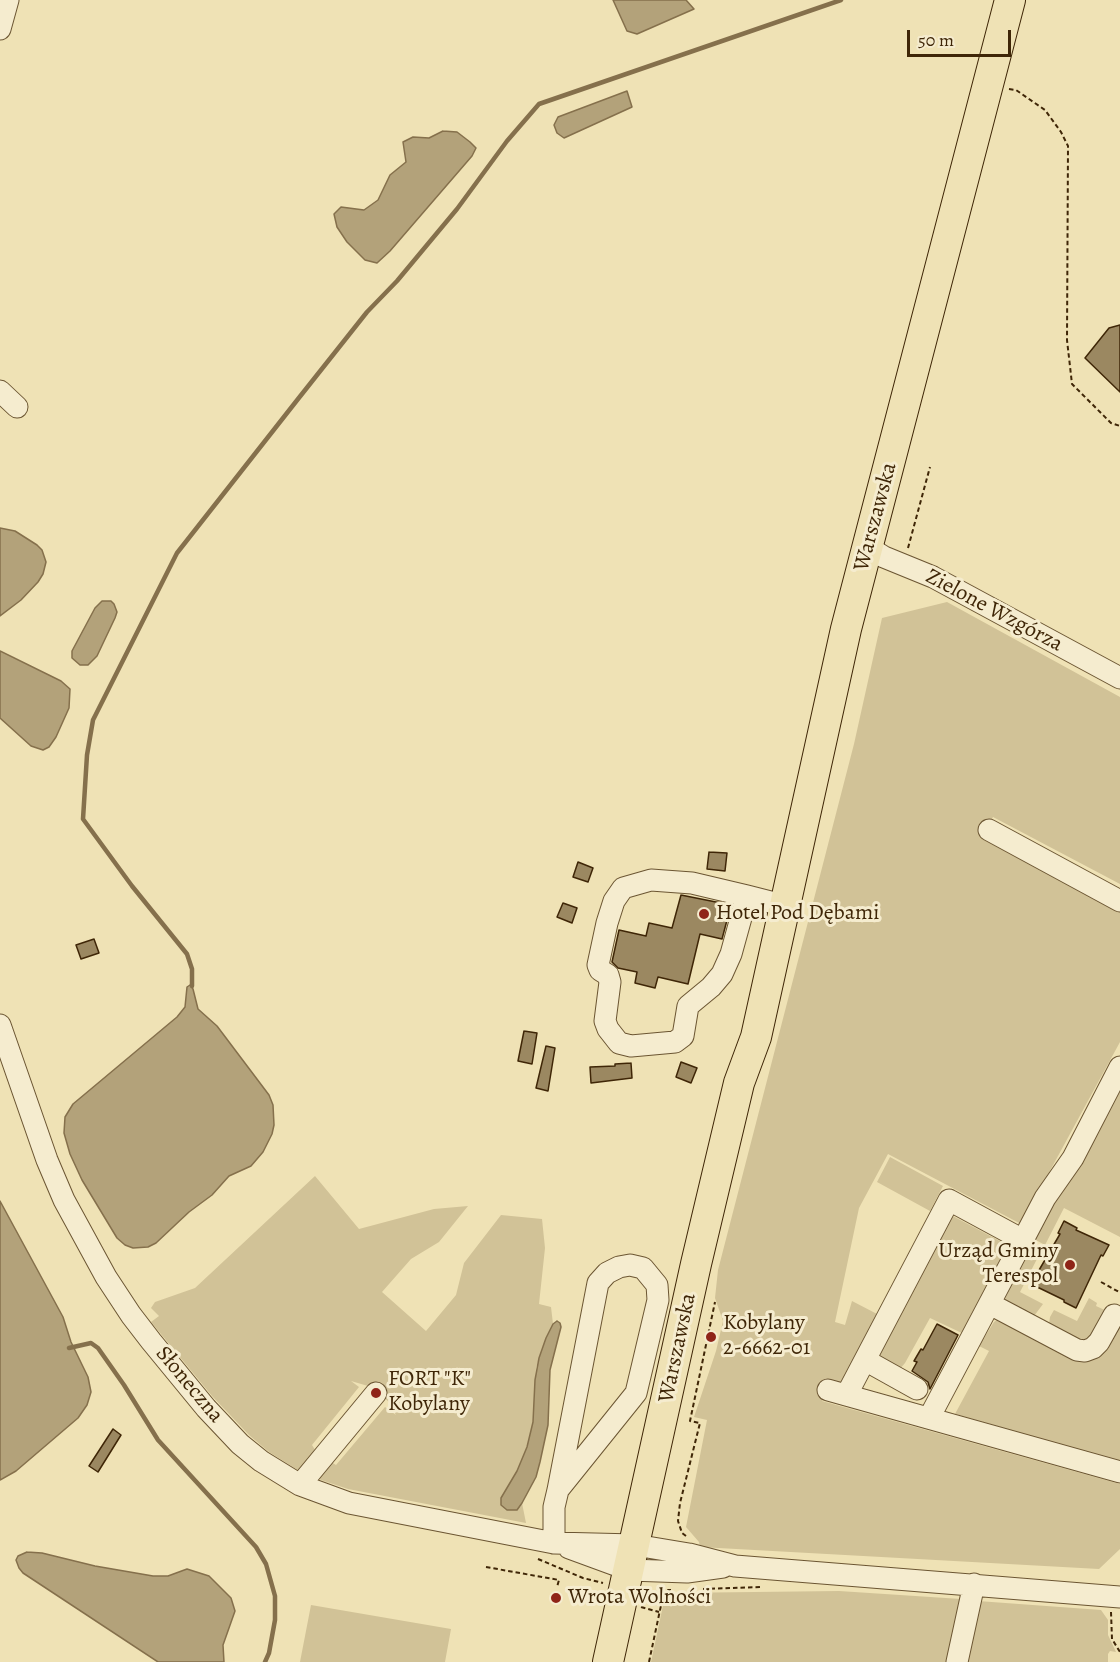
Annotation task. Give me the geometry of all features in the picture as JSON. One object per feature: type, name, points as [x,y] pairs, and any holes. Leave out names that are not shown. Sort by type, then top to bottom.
[{"type":"highway","name":"Warszawska","points":[[608,1662],[635,1564],[696,1264],[736,1094],[756,1037],[846,629],[1010,0]]},
{"type":"highway","name":"Warszawska","points":[[628,1662],[635,1564]]},
{"type":"street","points":[[0,29],[5,2]]},
{"type":"street","points":[[0,391],[16,406]]},
{"type":"street","name":"Zielone Wzgórza","points":[[868,546],[884,557],[933,577],[1120,678]]},
{"type":"street","points":[[989,831],[1120,901]]},
{"type":"street","points":[[747,896],[723,974],[688,1006],[682,1036],[675,1042],[631,1046],[619,1043],[605,1021],[609,982],[608,975],[600,970],[598,965],[614,901],[623,888],[651,880],[692,884],[747,896],[786,906]]},
{"type":"street","name":"Słoneczna","points":[[0,1025],[47,1160],[64,1200],[106,1277],[131,1315],[240,1444],[261,1461],[300,1485],[349,1503],[554,1542],[635,1564]]},
{"type":"street","points":[[929,1418],[1023,1240],[1046,1198],[1073,1158],[1120,1067]]},
{"type":"street","points":[[1023,1240],[949,1200],[865,1360],[838,1392],[1120,1472]]},
{"type":"street","points":[[554,1542],[554,1507],[598,1283],[607,1273],[619,1267],[630,1265],[643,1268],[657,1285],[658,1300],[636,1394],[558,1490]]},
{"type":"street","points":[[990,1304],[1077,1350],[1085,1351],[1094,1348],[1099,1342],[1114,1315]]},
{"type":"street","points":[[865,1360],[917,1389]]},
{"type":"street","points":[[300,1485],[376,1393]]},
{"type":"street","points":[[635,1564],[689,1554],[735,1566],[974,1584],[1115,1603]]},
{"type":"street","points":[[635,1564],[687,1572],[735,1566]]},
{"type":"street","points":[[957,1662],[974,1584]]},
{"type":"path","points":[[988,84],[1016,90],[1045,110],[1068,146],[1067,340],[1072,384],[1111,423],[1120,426]]},
{"type":"path","points":[[904,566],[930,467]]},
{"type":"path","points":[[1101,1282],[1119,1292]]},
{"type":"path","points":[[689,1554],[693,1542],[682,1533],[678,1521],[680,1503],[700,1423],[690,1421],[715,1302]]},
{"type":"path","points":[[534,1557],[583,1578],[635,1564]]},
{"type":"path","points":[[486,1567],[559,1580],[557,1587]]},
{"type":"path","points":[[1115,1603],[1112,1639],[1120,1652]]},
{"type":"path","points":[[649,1662],[660,1612]]},
{"type":"shaded area","points":[[613,0],[686,0],[694,9],[637,34],[627,31]]},
{"type":"shaded area","points":[[627,91],[632,107],[564,138],[557,133],[554,125],[558,117]]},
{"type":"shaded area","points":[[443,131],[457,132],[470,142],[476,148],[472,156],[390,251],[377,263],[365,260],[347,242],[337,227],[334,214],[341,207],[364,210],[378,200],[390,175],[406,162],[403,142],[413,137],[429,138]]},
{"type":"shaded area","points":[[0,528],[15,531],[37,545],[42,550],[46,562],[38,582],[21,600],[0,616]]},
{"type":"shaded area","points":[[102,601],[111,601],[114,604],[117,612],[115,618],[97,656],[88,665],[80,665],[72,658],[72,651],[95,608]]},
{"type":"shaded area","points":[[947,602],[1120,697],[1120,884],[993,817],[982,839],[1120,912],[1120,1042],[1021,1224],[888,1154],[859,1208],[835,1322],[845,1325],[852,1301],[879,1315],[841,1385],[830,1382],[822,1401],[1120,1484],[1120,1549],[1099,1569],[700,1547],[699,1542],[686,1527],[707,1420],[694,1417],[716,1351],[723,1321],[715,1298],[718,1270],[854,744],[882,618]]},
{"type":"shaded area","points":[[0,651],[61,681],[70,689],[69,708],[56,737],[49,747],[43,750],[31,746],[0,718]]},
{"type":"shaded area","points":[[190,985],[198,1009],[217,1026],[269,1095],[273,1105],[274,1125],[263,1152],[251,1166],[229,1176],[212,1195],[189,1212],[156,1243],[148,1247],[133,1248],[117,1238],[82,1180],[70,1154],[64,1133],[65,1117],[73,1104],[177,1017],[185,1007],[187,987]]},
{"type":"shaded area","points":[[1120,1084],[1120,1237],[1064,1208],[1045,1245],[1032,1238]]},
{"type":"shaded area","points":[[890,1157],[943,1186],[930,1211],[877,1182]]},
{"type":"shaded area","points":[[315,1176],[359,1229],[434,1209],[468,1206],[439,1242],[411,1259],[382,1292],[426,1331],[456,1295],[464,1263],[501,1215],[542,1219],[545,1248],[539,1304],[551,1307],[553,1324],[536,1368],[533,1422],[527,1447],[517,1471],[501,1498],[520,1507],[522,1503],[526,1523],[348,1489],[318,1478],[328,1460],[336,1465],[385,1407],[396,1415],[388,1401],[368,1386],[351,1381],[359,1387],[312,1445],[317,1453],[301,1472],[269,1452],[249,1435],[212,1396],[151,1322],[159,1316],[151,1308],[155,1302],[195,1288]]},
{"type":"shaded area","points":[[0,1201],[63,1317],[71,1342],[88,1377],[91,1392],[87,1405],[78,1418],[16,1471],[0,1480]]},
{"type":"shaded area","points":[[949,1214],[1011,1247],[966,1335],[930,1318],[899,1370],[875,1353]]},
{"type":"shaded area","points":[[1025,1252],[1037,1259],[1020,1292],[1043,1304],[1034,1316],[1004,1302],[1003,1298]]},
{"type":"shaded area","points":[[1089,1298],[1097,1303],[1096,1306],[1109,1312],[1087,1346],[1049,1324],[1054,1310],[1077,1321]]},
{"type":"shaded area","points":[[1120,1318],[1120,1461],[955,1414],[989,1351],[979,1346],[998,1319],[1079,1356]]},
{"type":"shaded area","points":[[557,1321],[561,1327],[550,1370],[548,1425],[540,1462],[536,1477],[522,1503],[517,1510],[507,1510],[501,1505],[501,1498],[517,1471],[527,1447],[533,1422],[535,1380],[539,1358],[546,1338]]},
{"type":"shaded area","points":[[27,1552],[42,1553],[95,1566],[153,1576],[168,1576],[187,1569],[209,1576],[231,1598],[235,1611],[223,1645],[224,1662],[158,1662],[23,1573],[16,1560],[18,1556]]},
{"type":"shaded area","points":[[839,1591],[961,1599],[951,1662],[651,1662],[665,1596],[670,1593]]},
{"type":"shaded area","points":[[978,1601],[1101,1610],[1108,1620],[1108,1635],[1116,1652],[1110,1651],[1108,1662],[964,1662]]},
{"type":"shaded area","points":[[311,1605],[451,1629],[445,1662],[300,1662]]},
{"type":"building","points":[[1120,325],[1120,392],[1085,358],[1109,328]]},
{"type":"building","points":[[709,852],[727,853],[725,871],[707,869]]},
{"type":"building","points":[[578,862],[593,868],[588,882],[573,877]]},
{"type":"building","points":[[681,895],[731,905],[722,939],[700,934],[688,984],[658,977],[655,988],[635,983],[637,972],[618,968],[612,962],[619,930],[646,936],[649,923],[672,928]]},
{"type":"building","points":[[563,903],[577,908],[572,923],[557,917]]},
{"type":"building","points":[[94,939],[99,953],[81,959],[76,945]]},
{"type":"building","points":[[524,1031],[537,1033],[532,1064],[518,1061]]},
{"type":"building","points":[[546,1046],[555,1048],[548,1091],[536,1088]]},
{"type":"building","points":[[681,1062],[697,1068],[691,1083],[676,1077]]},
{"type":"building","points":[[631,1063],[632,1078],[591,1083],[590,1067]]},
{"type":"building","name":"Urząd Gminy Terespol","points":[[1064,1221],[1077,1228],[1076,1230],[1109,1245],[1103,1256],[1101,1255],[1076,1308],[1031,1284],[1060,1234],[1058,1233]]},
{"type":"building","points":[[937,1324],[958,1335],[930,1389],[928,1382],[912,1371],[917,1362],[914,1361],[921,1349],[923,1350]]},
{"type":"building","points":[[113,1429],[121,1435],[98,1472],[89,1466]]},
{"type":"waterway","points":[[192,986],[192,969],[187,954],[132,886],[83,819],[87,755],[93,720],[177,553],[367,312],[397,281],[457,209],[507,141],[539,104],[841,0]]},
{"type":"waterway","points":[[69,1348],[91,1343],[98,1348],[158,1440],[256,1547],[266,1564],[275,1596],[275,1620],[269,1653],[265,1662]]},
{"type":"place","name":"Hotel Pod Dębami","points":[[704,914]]},
{"type":"place","name":"Urząd Gminy Terespol","points":[[1070,1265]]},
{"type":"place","name":"Kobylany 2-6662-01","points":[[711,1337]]},
{"type":"place","name":"FORT \"K\" Kobylany","points":[[376,1393]]},
{"type":"place","name":"Wrota Wolności","points":[[556,1598]]}]
